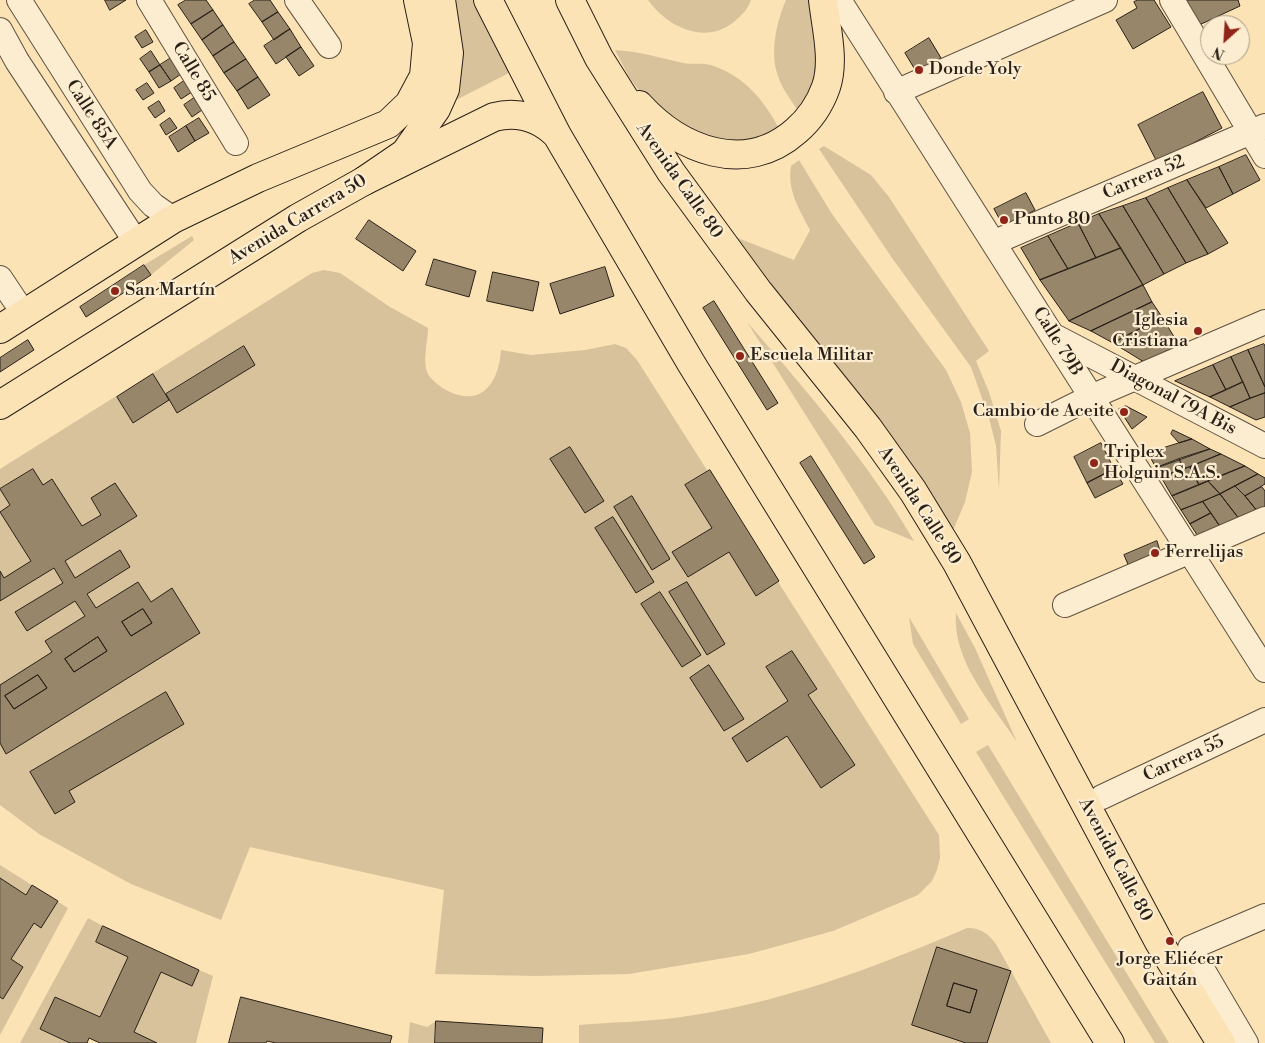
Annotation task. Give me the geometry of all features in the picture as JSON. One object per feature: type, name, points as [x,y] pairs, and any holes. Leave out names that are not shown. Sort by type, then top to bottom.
[{"type":"main road","points":[[488,0],[537,97],[691,363],[1110,1043]]},
{"type":"main road","points":[[599,58],[641,108],[663,128],[684,141],[709,151],[748,154],[774,147],[811,117],[826,87],[829,67],[823,0]]},
{"type":"main road","name":"Avenida Carrera 50","points":[[0,329],[174,219],[258,178],[388,124],[402,112],[418,91],[424,76],[427,43],[427,5]]},
{"type":"main road","name":"Avenida Carrera 50","points":[[0,406],[298,218],[364,180],[404,153],[426,126],[442,99],[449,53],[427,5]]},
{"type":"main road","name":"Avenida Calle 80","points":[[573,6],[599,58],[645,133],[716,235],[868,428],[913,491],[957,563],[1159,942],[1221,1043]]},
{"type":"main road","points":[[364,180],[494,117],[506,114],[524,116],[540,122],[558,134]]},
{"type":"street","name":"Calle 85A","points":[[20,0],[140,191],[153,205],[174,219]]},
{"type":"street","name":"Calle 85","points":[[149,0],[236,143]]},
{"type":"street","points":[[297,0],[329,46]]},
{"type":"street","name":"Calle 79B","points":[[839,0],[896,92],[995,242],[1188,552],[1265,670]]},
{"type":"street","name":"Calle 79B","points":[[849,0],[885,60],[896,92]]},
{"type":"street","points":[[896,92],[1106,0]]},
{"type":"street","points":[[1172,0],[1257,129],[1265,156]]},
{"type":"street","name":"Calle 85A","points":[[0,30],[18,61],[136,242]]},
{"type":"street","name":"Carrera 52","points":[[995,242],[1257,129]]},
{"type":"street","points":[[0,278],[24,314]]},
{"type":"street","points":[[1037,424],[1091,397],[1265,322]]},
{"type":"street","name":"Diagonal 79A Bis","points":[[1053,336],[1265,446]]},
{"type":"street","points":[[1065,605],[1265,519]]},
{"type":"street","name":"Carrera 55","points":[[1102,797],[1265,720]]},
{"type":"street","points":[[1246,1043],[1190,948],[1265,916]]},
{"type":"shaded area","points":[[452,0],[477,0],[509,73],[454,101],[459,74],[460,50]]},
{"type":"shaded area","points":[[648,0],[751,0],[742,14],[724,28],[712,32],[700,32],[676,25],[656,10]]},
{"type":"shaded area","points":[[786,0],[814,0],[821,80],[800,114],[781,84],[775,64],[774,45]]},
{"type":"shaded area","points":[[615,50],[641,53],[683,63],[710,65],[726,71],[754,92],[781,132],[761,141],[708,143],[644,97],[629,77]]},
{"type":"shaded area","points":[[824,146],[871,175],[889,197],[989,351],[976,361],[989,392],[1001,431],[999,490],[996,446],[989,418],[971,367],[892,258],[819,149]]},
{"type":"shaded area","points":[[799,160],[832,214],[946,370],[961,402],[970,433],[972,472],[965,502],[952,533],[730,235],[794,260],[810,230],[792,191],[791,166]]},
{"type":"shaded area","points":[[192,236],[194,240],[151,275],[144,265]]},
{"type":"shaded area","points":[[324,270],[340,273],[390,307],[428,328],[425,357],[428,374],[443,388],[460,395],[470,396],[479,394],[487,389],[497,372],[501,350],[531,355],[585,350],[615,344],[626,348],[637,360],[939,835],[940,858],[937,870],[932,881],[918,895],[833,931],[749,954],[629,974],[536,976],[435,974],[444,890],[250,847],[221,920],[131,884],[39,834],[0,805],[0,469],[312,273]]},
{"type":"shaded area","points":[[747,322],[857,455],[914,541],[875,525]]},
{"type":"shaded area","points":[[956,613],[975,648],[1017,742],[967,665],[956,631]]},
{"type":"shaded area","points":[[909,617],[969,719],[961,724],[913,644]]},
{"type":"shaded area","points":[[988,745],[1169,1043],[1155,1043],[976,752]]},
{"type":"shaded area","points":[[0,865],[68,908],[0,1035]]},
{"type":"shaded area","points":[[88,918],[103,926],[96,942],[128,957],[100,1017],[55,997],[40,1029],[70,1043],[20,1043]]},
{"type":"shaded area","points":[[967,928],[984,932],[996,944],[1051,1043],[579,1043],[579,1025],[674,1018],[750,1004],[860,971]]},
{"type":"shaded area","points":[[199,970],[213,976],[196,1043],[157,1043],[134,1032],[161,972],[192,986]]},
{"type":"shaded area","points":[[436,1021],[435,1043],[408,1043],[410,1022],[427,1027]]},
{"type":"building","points":[[105,0],[126,0],[110,10]]},
{"type":"building","points":[[186,0],[206,0],[213,10],[191,24],[178,5]]},
{"type":"building","points":[[255,0],[270,0],[278,12],[262,22],[249,4]]},
{"type":"building","points":[[1138,0],[1154,0],[1171,27],[1133,49],[1116,20],[1137,8],[1134,2]]},
{"type":"building","points":[[1185,0],[1238,0],[1240,6],[1221,15],[1200,15],[1200,25],[1197,26]]},
{"type":"building","points":[[213,10],[223,25],[202,40],[191,24]]},
{"type":"building","points":[[278,12],[290,29],[274,40],[262,22]]},
{"type":"building","points":[[223,25],[234,42],[213,56],[202,40]]},
{"type":"building","points":[[290,29],[301,47],[276,64],[264,46]]},
{"type":"building","points":[[146,30],[153,42],[142,48],[135,37]]},
{"type":"building","points":[[929,38],[941,58],[917,73],[905,53]]},
{"type":"building","points":[[234,42],[246,59],[224,73],[213,56]]},
{"type":"building","points":[[301,47],[314,66],[299,76],[286,57]]},
{"type":"building","points":[[151,51],[160,65],[149,72],[140,59]]},
{"type":"building","points":[[171,58],[181,74],[171,81],[160,65]]},
{"type":"building","points":[[246,59],[258,77],[237,91],[224,73]]},
{"type":"building","points":[[160,65],[171,81],[159,88],[149,72]]},
{"type":"building","points":[[258,77],[270,95],[248,109],[237,91]]},
{"type":"building","points":[[184,81],[192,92],[181,99],[174,88]]},
{"type":"building","points":[[147,83],[154,93],[143,100],[136,90]]},
{"type":"building","points":[[1203,92],[1222,128],[1157,162],[1138,125]]},
{"type":"building","points":[[194,98],[202,110],[192,117],[184,105]]},
{"type":"building","points":[[159,101],[165,111],[155,118],[148,108]]},
{"type":"building","points":[[170,118],[177,128],[166,135],[160,125]]},
{"type":"building","points":[[199,118],[209,133],[195,141],[186,126]]},
{"type":"building","points":[[186,126],[195,141],[178,152],[169,137]]},
{"type":"building","points":[[1246,155],[1260,180],[1233,194],[1219,167]]},
{"type":"building","points":[[1219,167],[1233,194],[1206,208],[1187,180]]},
{"type":"building","points":[[1187,180],[1228,243],[1208,254],[1168,188]]},
{"type":"building","points":[[1168,188],[1208,254],[1186,263],[1146,198]]},
{"type":"building","points":[[1026,193],[1035,210],[1004,227],[994,209]]},
{"type":"building","points":[[1146,198],[1186,263],[1164,274],[1123,206]]},
{"type":"building","points":[[1123,206],[1164,274],[1143,285],[1099,214]]},
{"type":"building","points":[[1099,214],[1121,248],[1096,258],[1078,223]]},
{"type":"building","points":[[369,220],[416,251],[403,271],[356,239]]},
{"type":"building","points":[[1078,223],[1096,258],[1068,269],[1048,236]]},
{"type":"building","points":[[1048,236],[1068,269],[1040,280],[1021,248]]},
{"type":"building","points":[[1121,248],[1143,285],[1069,321],[1040,280]]},
{"type":"building","points":[[434,259],[476,271],[469,297],[426,285]]},
{"type":"building","name":"San Martín","points":[[144,265],[151,275],[86,317],[80,307]]},
{"type":"building","points":[[605,267],[614,296],[560,314],[550,284]]},
{"type":"building","points":[[493,272],[539,282],[533,311],[487,301]]},
{"type":"building","points":[[1143,285],[1152,302],[1091,331],[1069,321]]},
{"type":"building","name":"Escuela Militar","points":[[714,301],[778,403],[767,410],[703,308]]},
{"type":"building","points":[[1152,302],[1162,317],[1113,343],[1091,331]]},
{"type":"building","points":[[1162,317],[1179,345],[1144,362],[1113,343]]},
{"type":"building","points":[[28,340],[34,350],[0,372],[0,358]]},
{"type":"building","points":[[1264,344],[1265,346],[1265,387],[1248,350]]},
{"type":"building","points":[[244,346],[255,365],[177,413],[166,394]]},
{"type":"building","points":[[1248,350],[1265,387],[1265,393],[1250,398],[1231,357]]},
{"type":"building","points":[[1231,357],[1243,382],[1226,390],[1213,365]]},
{"type":"building","points":[[1213,365],[1226,390],[1210,397],[1175,381]]},
{"type":"building","points":[[153,374],[169,400],[133,423],[117,397]]},
{"type":"building","points":[[1243,382],[1250,398],[1230,407],[1210,397]]},
{"type":"building","points":[[1265,393],[1265,417],[1256,420],[1230,407]]},
{"type":"building","points":[[1126,406],[1147,417],[1132,429],[1119,409]]},
{"type":"building","points":[[1173,430],[1192,439],[1179,443],[1171,434]]},
{"type":"building","points":[[1192,439],[1210,449],[1156,468],[1148,453]]},
{"type":"building","name":"Triplex Holguin S.A.S.","points":[[1101,443],[1114,469],[1087,483],[1074,457]]},
{"type":"building","points":[[570,447],[604,501],[585,513],[550,459]]},
{"type":"building","points":[[1210,449],[1221,454],[1184,469],[1179,459]]},
{"type":"building","points":[[1221,454],[1245,466],[1199,485],[1190,467]]},
{"type":"building","points":[[811,456],[875,557],[864,564],[800,463]]},
{"type":"building","points":[[1179,459],[1184,469],[1161,477],[1156,468]]},
{"type":"building","points":[[1245,466],[1258,474],[1220,494],[1208,481]]},
{"type":"building","points":[[1190,467],[1199,485],[1172,496],[1161,477]]},
{"type":"building","points":[[33,469],[43,485],[52,479],[82,526],[101,515],[91,498],[115,483],[137,516],[65,561],[75,578],[120,550],[130,567],[87,594],[96,608],[138,582],[151,602],[172,588],[200,633],[6,754],[0,743],[0,685],[52,652],[45,641],[85,616],[75,601],[27,631],[15,612],[63,583],[54,568],[0,601],[0,571],[4,578],[31,561],[0,512],[10,505],[0,489]],"holes":[[[143,609],[152,623],[131,636],[122,622]],[[98,637],[107,651],[74,672],[65,659]],[[38,675],[47,688],[14,709],[5,696]]]},
{"type":"building","points":[[1114,469],[1123,484],[1095,498],[1087,483]]},
{"type":"building","points":[[710,470],[779,581],[756,596],[729,552],[688,577],[672,552],[712,528],[685,485]]},
{"type":"building","points":[[1258,474],[1265,478],[1265,484],[1245,496],[1235,486]]},
{"type":"building","points":[[1208,481],[1220,494],[1181,510],[1172,496]]},
{"type":"building","points":[[1235,486],[1258,512],[1240,520],[1220,494]]},
{"type":"building","points":[[1262,487],[1265,491],[1265,508],[1258,512],[1245,496]]},
{"type":"building","points":[[1220,494],[1240,520],[1221,528],[1203,502]]},
{"type":"building","points":[[632,496],[670,559],[652,570],[614,507]]},
{"type":"building","points":[[1203,502],[1211,513],[1190,524],[1181,510]]},
{"type":"building","points":[[1211,513],[1221,528],[1199,538],[1190,524]]},
{"type":"building","points":[[613,517],[654,582],[636,593],[595,528]]},
{"type":"building","points":[[1157,541],[1160,551],[1156,557],[1130,569],[1124,555]]},
{"type":"building","points":[[687,582],[725,644],[707,655],[669,592]]},
{"type":"building","points":[[660,592],[701,655],[682,667],[641,604]]},
{"type":"building","points":[[143,609],[152,623],[131,636],[122,622]]},
{"type":"building","points":[[98,637],[107,651],[74,672],[65,659]]},
{"type":"building","points":[[792,651],[817,689],[808,695],[855,765],[821,788],[787,736],[747,762],[732,738],[788,701],[766,667]]},
{"type":"building","points":[[709,665],[744,719],[724,731],[690,678]]},
{"type":"building","points":[[38,675],[47,688],[14,709],[5,696]]},
{"type":"building","points":[[166,692],[184,724],[69,791],[75,802],[55,814],[30,772]]},
{"type":"building","points":[[0,878],[26,895],[32,885],[58,901],[41,928],[34,923],[11,959],[23,967],[3,999],[0,997]]},
{"type":"building","points":[[103,926],[199,970],[192,986],[161,972],[134,1032],[157,1043],[100,1043],[89,1038],[87,1043],[70,1043],[40,1029],[55,997],[100,1017],[128,957],[96,942]]},
{"type":"building","points":[[937,947],[1011,971],[987,1043],[966,1043],[912,1025]],"holes":[[[954,983],[977,990],[970,1013],[947,1006]]]},
{"type":"building","points":[[954,983],[977,990],[970,1013],[947,1006]]},
{"type":"building","points":[[241,997],[392,1036],[390,1043],[276,1043],[267,1041],[266,1043],[229,1043]]},
{"type":"building","points":[[436,1021],[543,1028],[542,1043],[435,1043]]},
{"type":"place","name":"Donde Yoly","points":[[919,70]]},
{"type":"place","name":"Punto 80","points":[[1004,220]]},
{"type":"place","name":"San Martín","points":[[115,291]]},
{"type":"place","name":"Iglesia Cristiana","points":[[1198,331]]},
{"type":"place","name":"Escuela Militar","points":[[740,356]]},
{"type":"place","name":"Cambio de Aceite","points":[[1124,412]]},
{"type":"place","name":"Triplex Holguin S.A.S.","points":[[1094,463]]},
{"type":"place","name":"Ferrelijas","points":[[1155,553]]},
{"type":"place","name":"Jorge Eliécer Gaitán","points":[[1170,941]]}]
